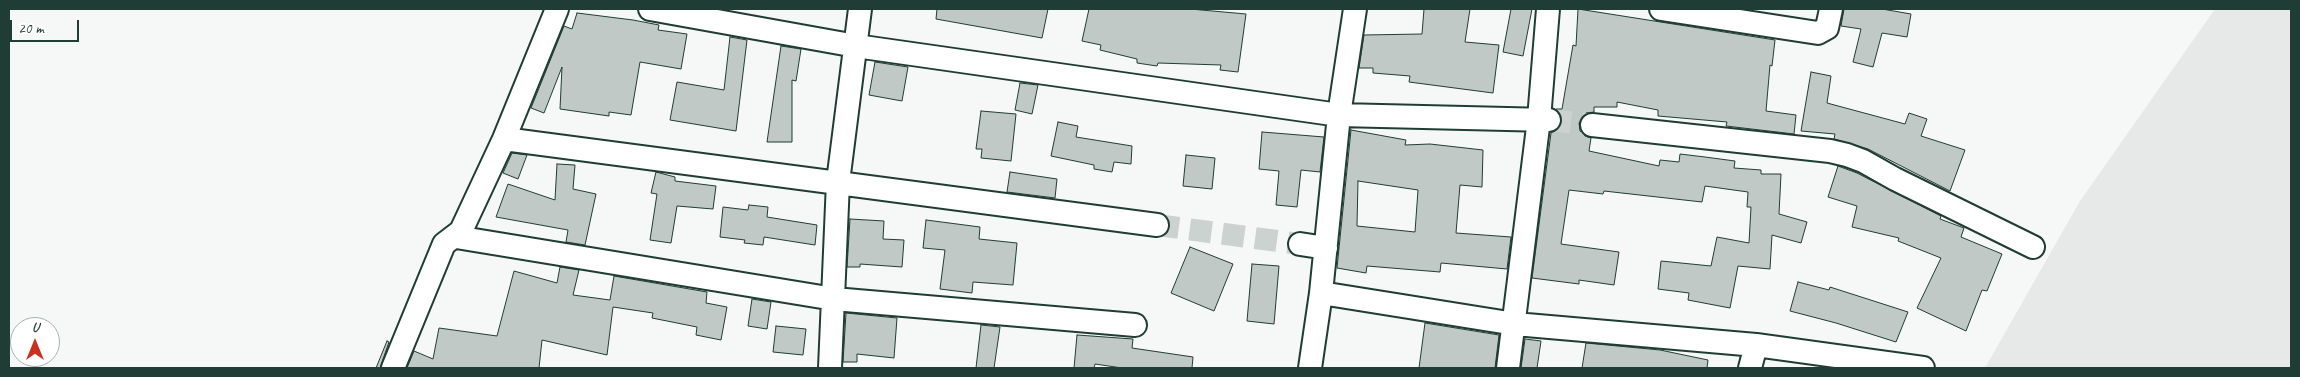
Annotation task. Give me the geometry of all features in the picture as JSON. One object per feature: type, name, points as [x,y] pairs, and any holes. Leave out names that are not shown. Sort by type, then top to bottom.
[{"type":"street","points":[[393,368],[444,244],[456,237],[461,231],[504,139],[557,9]]},
{"type":"street","points":[[650,9],[856,46],[1338,115],[1544,119]]},
{"type":"street","points":[[830,368],[838,182],[860,9]]},
{"type":"street","points":[[1310,368],[1326,248],[1338,115],[1355,9]]},
{"type":"street","points":[[1508,368],[1544,119],[1548,9]]},
{"type":"street","points":[[1660,9],[1818,33],[1827,28],[1831,9]]},
{"type":"street","points":[[1592,125],[1830,151],[1848,155],[2033,246]]},
{"type":"street","points":[[504,139],[1158,224]]},
{"type":"street","points":[[456,237],[834,299],[1135,325]]},
{"type":"street","points":[[1300,244],[1326,248]]},
{"type":"street","points":[[1321,292],[1515,324],[1756,345],[1923,368]]},
{"type":"street","points":[[1750,368],[1756,345]]},
{"type":"shaded area","points":[[2215,9],[2291,9],[2291,368],[1985,368],[2080,201]]},
{"type":"building","points":[[937,9],[1048,9],[1042,38],[936,19]]},
{"type":"building","points":[[1089,9],[1190,9],[1246,14],[1238,72],[1220,70],[1221,65],[1158,63],[1157,66],[1137,63],[1137,59],[1100,50],[1101,45],[1082,41]]},
{"type":"building","points":[[1424,9],[1470,9],[1465,42],[1499,45],[1493,93],[1409,82],[1410,76],[1373,73],[1373,68],[1359,68],[1364,35],[1422,34]]},
{"type":"building","points":[[1511,9],[1532,9],[1523,56],[1503,52]]},
{"type":"building","points":[[1578,9],[1775,40],[1772,66],[1770,65],[1766,111],[1796,115],[1794,134],[1726,126],[1727,122],[1658,116],[1658,110],[1617,102],[1617,107],[1594,107],[1594,112],[1586,113],[1579,123],[1580,131],[1585,136],[1591,138],[1589,151],[1659,166],[1660,160],[1679,162],[1680,154],[1735,161],[1734,168],[1761,170],[1761,174],[1781,174],[1779,214],[1807,222],[1801,243],[1772,235],[1770,269],[1738,266],[1730,308],[1688,300],[1689,293],[1658,289],[1661,261],[1711,266],[1717,237],[1749,243],[1751,207],[1747,207],[1748,192],[1705,186],[1702,202],[1604,191],[1603,194],[1569,190],[1561,244],[1619,252],[1614,285],[1579,280],[1579,284],[1532,278],[1551,133],[1560,127],[1562,121],[1561,114],[1556,109],[1562,109],[1573,45],[1576,46]]},
{"type":"building","points":[[1844,9],[1882,9],[1911,14],[1907,37],[1882,33],[1873,67],[1853,62],[1861,29],[1841,26]]},
{"type":"building","points":[[577,13],[633,20],[659,25],[658,30],[687,34],[681,69],[640,62],[631,115],[609,112],[609,116],[560,109],[562,67],[544,113],[531,108],[564,26],[572,29]]},
{"type":"building","points":[[730,37],[747,40],[736,131],[670,120],[677,82],[724,90]]},
{"type":"building","points":[[781,46],[801,49],[796,81],[792,80],[792,142],[767,142]]},
{"type":"building","points":[[875,62],[908,67],[902,101],[869,95]]},
{"type":"building","points":[[1811,72],[1831,76],[1827,103],[1905,124],[1909,113],[1927,119],[1921,136],[1965,150],[1950,191],[1868,149],[1834,139],[1835,134],[1801,131]]},
{"type":"building","points":[[1020,83],[1038,85],[1032,114],[1015,110]]},
{"type":"building","points":[[981,111],[1016,114],[1011,161],[981,158],[982,149],[976,149]]},
{"type":"building","points":[[1058,122],[1078,126],[1076,137],[1132,146],[1131,164],[1114,162],[1112,172],[1094,169],[1094,165],[1051,156]]},
{"type":"building","points":[[1351,130],[1406,140],[1405,145],[1430,144],[1483,150],[1482,187],[1460,185],[1456,233],[1511,237],[1507,269],[1441,263],[1440,272],[1367,266],[1366,273],[1337,268]],"holes":[[[1358,181],[1418,190],[1415,232],[1357,226]]]},
{"type":"building","points":[[1262,132],[1324,137],[1320,172],[1301,170],[1297,207],[1276,205],[1279,171],[1259,169]]},
{"type":"building","points":[[512,153],[527,155],[518,179],[503,173]]},
{"type":"building","points":[[1186,155],[1215,158],[1212,189],[1183,186]]},
{"type":"building","points":[[557,164],[575,165],[573,189],[596,194],[585,245],[566,242],[568,230],[496,217],[508,184],[555,200]]},
{"type":"building","points":[[1838,166],[1857,173],[1941,216],[1940,219],[1964,228],[1961,237],[2002,254],[1987,291],[1982,290],[1966,331],[1917,308],[1941,258],[1898,241],[1899,238],[1852,227],[1857,206],[1828,197]]},
{"type":"building","points":[[656,172],[675,177],[675,181],[716,186],[713,209],[677,206],[671,243],[650,240],[657,194],[651,193]]},
{"type":"building","points":[[1010,172],[1057,179],[1055,198],[1007,192]]},
{"type":"building","points":[[749,205],[768,207],[767,217],[817,225],[815,245],[764,237],[763,245],[744,243],[745,240],[720,237],[723,207],[748,210]]},
{"type":"building","points":[[850,219],[884,221],[883,239],[904,240],[902,267],[860,264],[860,267],[847,267]]},
{"type":"building","points":[[926,220],[980,227],[979,239],[1017,243],[1013,285],[973,282],[972,293],[940,289],[945,250],[923,248]]},
{"type":"building","points":[[1190,247],[1233,264],[1214,311],[1171,293]]},
{"type":"building","points":[[1252,264],[1279,266],[1274,324],[1247,321]]},
{"type":"building","points":[[560,267],[579,270],[573,295],[610,300],[614,276],[707,292],[706,303],[727,307],[721,340],[696,335],[697,327],[652,318],[653,313],[613,307],[607,355],[542,340],[539,368],[407,368],[414,351],[433,359],[439,328],[497,336],[514,271],[557,283]]},
{"type":"building","points":[[1798,282],[1829,290],[1830,287],[1908,312],[1896,342],[1790,311]]},
{"type":"building","points":[[752,299],[771,302],[767,329],[748,326]]},
{"type":"building","points":[[846,313],[897,318],[894,358],[857,354],[857,362],[843,362]]},
{"type":"building","points":[[1425,323],[1499,335],[1495,368],[1419,368]]},
{"type":"building","points":[[981,325],[1000,327],[994,368],[976,368]]},
{"type":"building","points":[[776,326],[806,329],[803,355],[773,352]]},
{"type":"building","points":[[1077,335],[1133,339],[1132,348],[1193,357],[1192,368],[1122,368],[1095,364],[1094,368],[1074,368]]},
{"type":"building","points":[[1525,339],[1541,341],[1537,368],[1521,368]]},
{"type":"building","points":[[387,341],[389,342],[380,368],[376,368]]},
{"type":"building","points":[[1586,343],[1660,350],[1708,360],[1707,368],[1582,368]]},
{"type":"tunnel","points":[[1549,120],[1592,125]]},
{"type":"tunnel","points":[[1157,225],[1300,244]]}]
